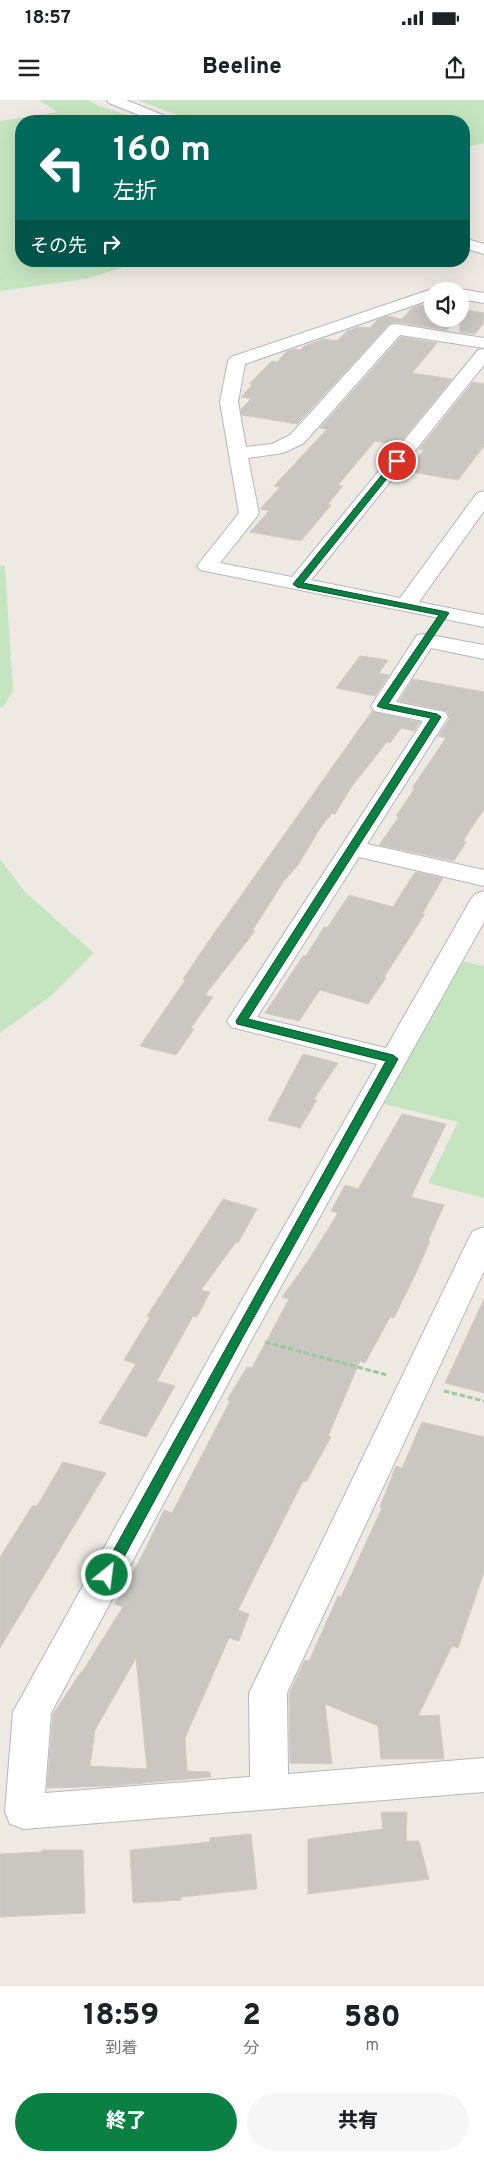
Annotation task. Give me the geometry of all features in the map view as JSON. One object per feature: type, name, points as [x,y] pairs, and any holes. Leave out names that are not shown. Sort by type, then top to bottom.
[{"type":"street","points":[[114,100],[150,115]]},
{"type":"street","points":[[470,245],[484,250]]},
{"type":"street","points":[[469,296],[484,298]]},
{"type":"street","points":[[424,297],[237,361],[229,402],[249,514],[206,566],[484,621]]},
{"type":"street","points":[[239,454],[276,449],[297,439],[396,329],[484,343]]},
{"type":"street","points":[[297,584],[484,354]]},
{"type":"street","points":[[405,606],[484,497]]},
{"type":"street","points":[[393,1059],[241,1021],[437,717],[382,706],[444,613]]},
{"type":"street","points":[[425,640],[484,652]]},
{"type":"street","points":[[352,848],[484,878]]},
{"type":"street","points":[[484,899],[238,1335],[32,1712],[12,1813],[484,1775]]},
{"type":"street","points":[[269,1793],[268,1693],[484,1238]]},
{"type":"path","points":[[238,1335],[484,1401]]},
{"type":"green space","points":[[39,100],[88,100],[99,106],[127,115],[38,115],[57,112]]},
{"type":"green space","points":[[138,100],[484,100],[484,143],[470,146],[470,115],[177,115]]},
{"type":"green space","points":[[15,119],[15,267],[124,267],[86,279],[0,291],[0,121]]},
{"type":"green space","points":[[0,565],[5,566],[13,691],[3,707],[0,707]]},
{"type":"green space","points":[[0,859],[25,892],[94,953],[51,996],[0,1033]]},
{"type":"green space","points":[[461,961],[484,966],[484,1198],[428,1183],[458,1122],[384,1104]]},
{"type":"building","points":[[424,306],[424,326],[396,322],[389,324],[297,424],[242,415],[241,409],[251,399],[241,397],[253,384],[249,384],[272,361],[277,362],[287,351],[300,350],[304,346],[324,339],[337,341],[347,331],[358,327],[370,328],[377,320],[387,316],[402,319],[412,308]]},
{"type":"building","points":[[469,310],[484,313],[484,323],[475,334],[460,332],[460,327],[469,327]]},
{"type":"building","points":[[428,327],[449,327],[447,330]]},
{"type":"building","points":[[401,337],[437,343],[412,373],[452,379],[398,445],[375,441],[338,485],[343,486],[328,504],[331,505],[301,541],[250,532],[269,511],[260,509],[280,487],[274,486],[327,429],[320,428]]},
{"type":"building","points":[[473,382],[484,384],[484,446],[458,480],[407,471],[424,450],[419,449]]},
{"type":"building","points":[[360,656],[388,660],[379,673],[389,675],[375,696],[336,688]]},
{"type":"building","points":[[413,679],[484,692],[484,809],[463,841],[466,842],[454,861],[379,845],[399,817],[396,816],[415,788],[412,788],[446,738],[438,736],[450,718],[447,711],[399,701]]},
{"type":"building","points":[[372,711],[420,722],[414,731],[401,728],[390,743],[387,742],[352,786],[335,814],[332,813],[319,830],[298,865],[284,881],[252,931],[255,931],[205,995],[213,997],[191,1028],[194,1029],[176,1055],[140,1046],[186,979],[183,979],[208,942]]},
{"type":"building","points":[[415,872],[443,878],[422,914],[425,914],[368,1004],[320,990],[299,1021],[265,1013],[303,956],[306,956],[324,927],[327,928],[349,895],[393,907]]},
{"type":"building","points":[[303,1054],[338,1063],[314,1099],[317,1100],[300,1128],[268,1120]]},
{"type":"building","points":[[402,1114],[446,1124],[411,1197],[444,1205],[428,1241],[430,1241],[394,1318],[390,1317],[365,1363],[360,1361],[328,1436],[331,1437],[306,1482],[303,1481],[238,1610],[249,1614],[239,1641],[229,1638],[185,1738],[187,1771],[210,1772],[211,1777],[110,1786],[47,1788],[53,1714],[123,1607],[115,1604],[145,1550],[164,1510],[172,1513],[230,1401],[227,1400],[247,1367],[252,1368],[289,1299],[282,1297],[306,1264],[338,1213],[331,1211],[345,1185],[358,1189]],"holes":[[[136,1658],[147,1769],[90,1766],[95,1730]]]},
{"type":"building","points":[[223,1199],[257,1209],[238,1243],[236,1242],[201,1290],[210,1292],[197,1317],[193,1316],[157,1381],[175,1386],[146,1437],[99,1423],[136,1364],[124,1360],[150,1317],[147,1316]]},
{"type":"building","points":[[484,1299],[484,1393],[445,1383]]},
{"type":"building","points":[[422,1422],[484,1437],[484,1572],[458,1648],[452,1646],[418,1716],[439,1715],[444,1759],[381,1759],[378,1726],[325,1704],[332,1764],[290,1763],[289,1694],[305,1660],[309,1661],[338,1596],[341,1597],[382,1508],[380,1507],[396,1466],[402,1468]]},
{"type":"building","points":[[63,1462],[106,1473],[0,1648],[0,1557],[33,1505],[37,1506]]},
{"type":"building","points":[[381,1812],[407,1812],[406,1841],[419,1841],[429,1879],[308,1894],[308,1839],[383,1829]]},
{"type":"building","points":[[251,1834],[257,1889],[181,1897],[181,1900],[133,1903],[130,1850],[210,1842],[210,1838]]},
{"type":"building","points":[[42,1850],[83,1850],[85,1913],[0,1917],[0,1854],[42,1852]]},
{"type":"route","points":[[107,1575],[238,1335],[393,1059],[241,1021],[437,717],[382,706],[444,613],[297,584],[397,461]]}]
